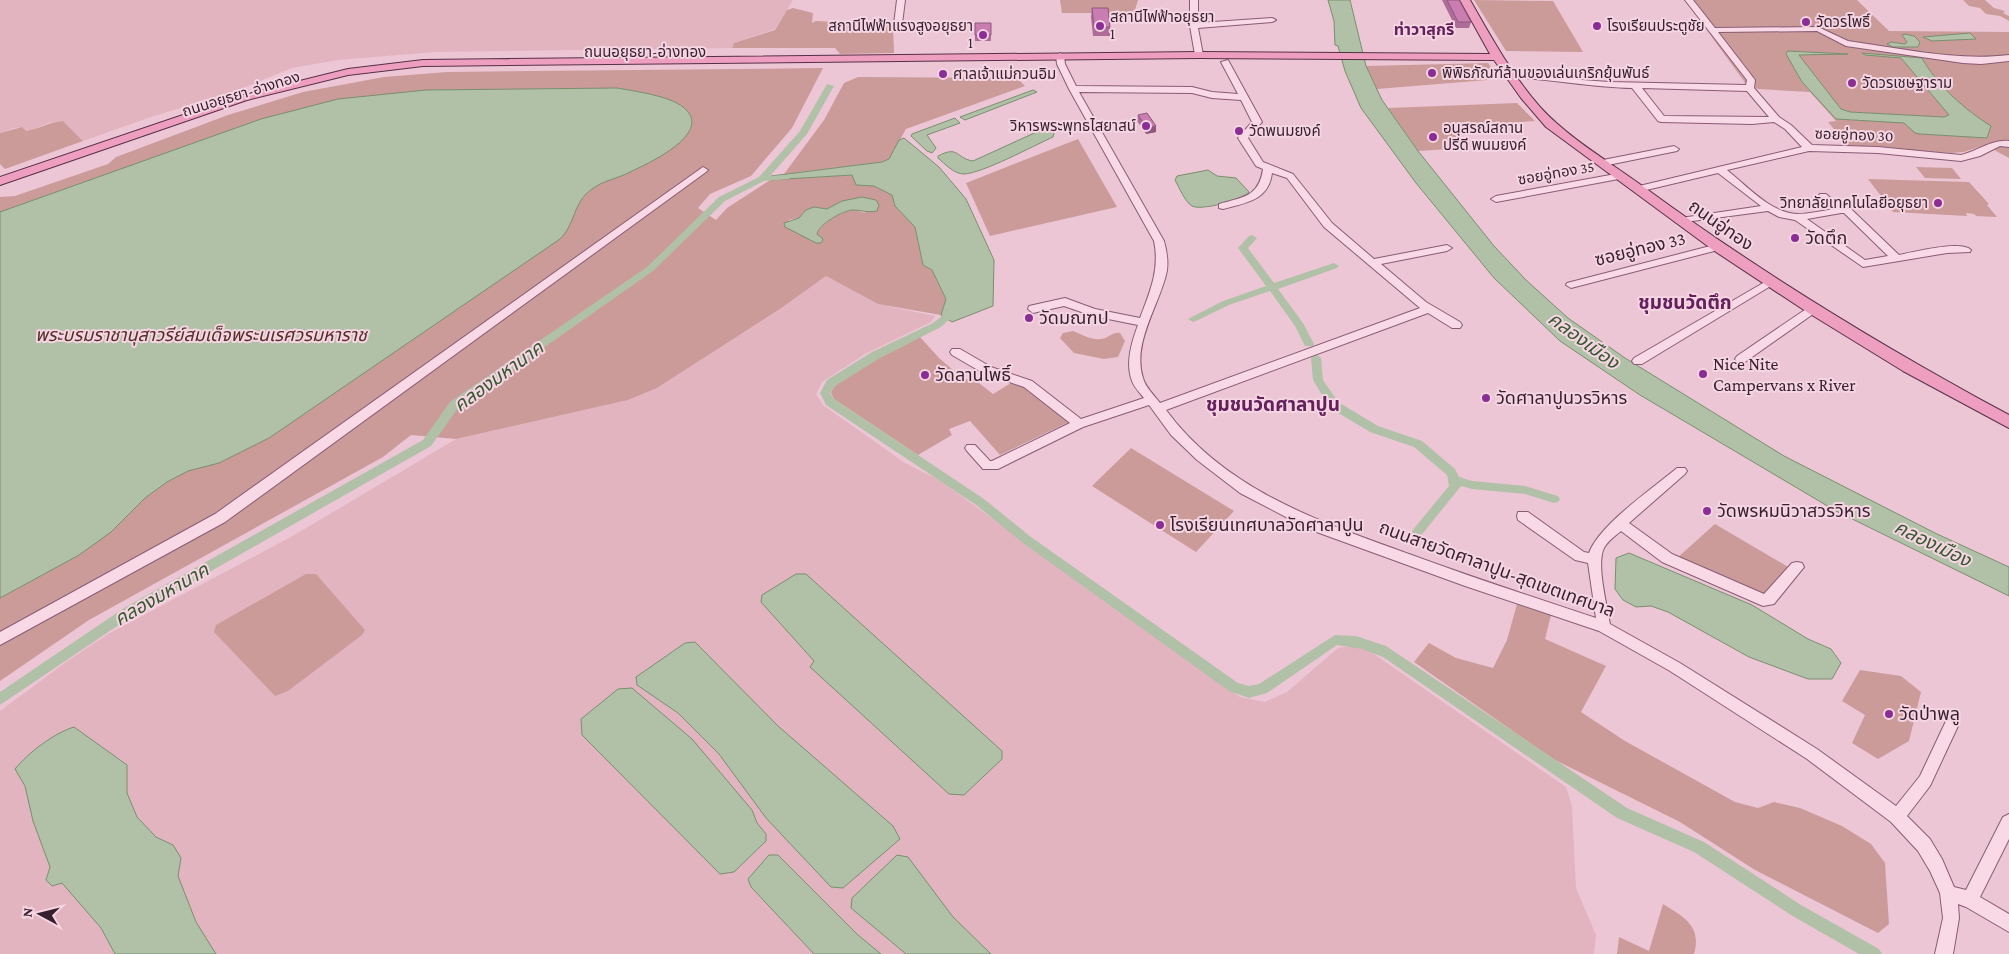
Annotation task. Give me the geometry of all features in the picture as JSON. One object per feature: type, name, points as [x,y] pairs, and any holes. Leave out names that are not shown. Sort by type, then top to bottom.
[{"type":"main road","name":"ถนนอู่ทอง","points":[[1465,0],[1497,57],[1530,105],[1550,124],[1718,247],[1770,282],[1908,367],[2007,418]]},
{"type":"main road","name":"ถนนอยุธยา-อ่างทอง","points":[[0,190],[249,104],[349,80],[396,73],[1061,60],[1199,55],[1329,58],[1497,57]]},
{"type":"main road","name":"ถนนอยุธยา-อ่างทอง","points":[[0,182],[243,98],[311,80],[382,67],[461,62],[1061,60],[1225,62],[1282,61],[1309,57]]},
{"type":"street","points":[[898,24],[901,0]]},
{"type":"street","points":[[1194,0],[1194,26],[1199,55]]},
{"type":"street","points":[[1689,0],[1751,80],[1750,88],[1776,119],[1788,127],[1809,148]]},
{"type":"street","points":[[1194,26],[1272,20]]},
{"type":"street","points":[[1714,30],[1818,29],[1846,43],[1861,46],[1963,60],[1981,61],[2009,58]]},
{"type":"street","name":"ถนนสายวัดศาลาปูน-สุดเขตเทศบาล","points":[[1061,60],[1072,89],[1159,241],[1162,254],[1161,274],[1137,343],[1135,362],[1137,380],[1175,432],[1230,480],[1278,508],[1316,526],[1470,582],[1604,627],[1675,667],[1812,754],[1897,817],[1924,846],[1936,865],[1948,893],[1951,918],[1944,954]]},
{"type":"street","points":[[1225,62],[1257,122],[1244,134],[1244,142],[1259,164],[1268,169],[1284,173],[1294,180],[1328,225],[1428,309],[1456,325]]},
{"type":"street","points":[[1509,74],[1548,76],[1582,83],[1636,87],[1750,88]]},
{"type":"street","points":[[1636,87],[1662,119],[1757,121],[1776,119]]},
{"type":"street","points":[[1072,89],[1192,90],[1209,95],[1243,97]]},
{"type":"street","name":"ซอยอู่ทอง 30","points":[[1638,189],[1809,148],[1878,150],[1961,158],[1977,154],[1999,143],[2009,144]]},
{"type":"street","points":[[1603,163],[1674,149]]},
{"type":"street","points":[[1224,206],[1253,197],[1266,184],[1268,169]]},
{"type":"street","points":[[0,640],[220,518],[703,170]]},
{"type":"street","points":[[1721,170],[1769,208],[1783,215],[1798,217],[1836,212],[1838,210],[1848,211],[1896,258]]},
{"type":"street","name":"ซอยอู่ทอง 35","points":[[1496,199],[1621,176]]},
{"type":"street","points":[[1823,196],[1838,210]]},
{"type":"street","points":[[1682,221],[1769,208]]},
{"type":"street","points":[[1798,217],[1862,264],[1966,250]]},
{"type":"street","name":"ซอยอู่ทอง 33","points":[[1571,285],[1718,247]]},
{"type":"street","points":[[1371,262],[1447,248]]},
{"type":"street","points":[[1638,361],[1770,282]]},
{"type":"street","points":[[1033,309],[1065,302],[1083,310],[1144,322]]},
{"type":"street","points":[[971,448],[987,466],[994,466],[1079,424],[1153,404],[1428,309]]},
{"type":"street","points":[[1741,360],[1812,309]]},
{"type":"street","points":[[956,352],[987,370],[1028,384],[1079,424]]},
{"type":"street","points":[[1604,627],[1596,560],[1600,544],[1620,523],[1681,471]]},
{"type":"street","points":[[1523,516],[1580,556],[1596,560]]},
{"type":"street","points":[[1620,523],[1667,558],[1763,600],[1769,600],[1797,566]]},
{"type":"street","points":[[1897,817],[1925,781],[1951,726]]},
{"type":"street","points":[[1970,900],[2009,822]]},
{"type":"street","points":[[1948,893],[1970,900],[2009,924]]},
{"type":"shaded area","points":[[0,0],[793,0],[775,29],[734,43],[732,48],[435,52],[338,60],[292,68],[238,90],[148,118],[83,141],[63,121],[48,123],[32,130],[25,131],[22,127],[0,133]]},
{"type":"shaded area","points":[[826,276],[878,304],[935,316],[931,322],[865,354],[822,382],[816,394],[823,405],[905,463],[939,480],[1240,697],[1265,702],[1287,692],[1338,648],[1357,645],[1371,652],[1566,787],[1572,806],[1576,888],[1596,935],[1594,954],[0,954],[0,711],[66,662],[108,634],[291,537],[456,439],[628,400],[657,388],[780,309]]},
{"type":"green space","points":[[1060,0],[1138,0],[1135,10],[1127,13],[1062,13]]},
{"type":"green space","points":[[1474,0],[1553,1],[1583,52],[1506,51]]},
{"type":"green space","points":[[1685,0],[1857,0],[1889,31],[2009,32],[2009,158],[1985,145],[1964,152],[1951,153],[1847,145],[1828,122],[1836,121],[1810,92],[1758,89],[1746,84]]},
{"type":"green space","points":[[1963,0],[1985,0],[1994,8],[2005,11],[2003,13],[2009,16],[2009,21],[2000,16],[1986,14],[1980,8],[1969,6]]},
{"type":"green space","points":[[793,8],[813,13],[812,23],[816,21],[893,25],[894,53],[840,54],[835,48],[732,48],[734,43],[775,30],[787,10]]},
{"type":"green space","name":"พิพิธภัณฑ์ล้านของเล่นเกริกยุ้นพันธ์","points":[[1488,63],[1500,79],[1377,89],[1366,66]]},
{"type":"green space","name":"พระบรมราชานุสาวรีย์สมเด็จพระนเรศวรมหาราช","points":[[823,68],[792,128],[751,176],[710,194],[698,208],[716,220],[727,208],[770,180],[852,175],[856,185],[874,186],[892,195],[895,206],[915,227],[923,265],[932,270],[946,299],[941,315],[878,304],[826,276],[780,309],[657,388],[628,400],[456,439],[411,435],[383,457],[89,620],[0,681],[0,197],[15,196],[108,164],[116,157],[228,115],[303,92],[384,77],[447,72]],"holes":[[[862,197],[865,213],[854,210],[843,212],[832,219],[822,226],[817,234],[823,239],[821,243],[816,243],[788,220],[799,218],[806,210],[814,207],[827,209],[842,201]]]},
{"type":"green space","points":[[858,77],[1017,78],[1025,86],[906,129],[889,159],[882,162],[784,174],[824,120],[844,83]]},
{"type":"green space","name":"อนุสรณ์สถาน ปรีดี พนมยงค์","points":[[1517,103],[1535,121],[1451,127],[1465,148],[1418,151],[1388,108]]},
{"type":"green space","points":[[63,121],[83,141],[5,169],[0,164],[0,133],[22,127],[26,131]]},
{"type":"green space","points":[[1078,139],[1117,207],[990,236],[966,183]]},
{"type":"green space","points":[[1916,167],[1952,168],[1961,179],[1925,178]]},
{"type":"green space","points":[[1868,179],[1969,182],[1989,204],[1987,205],[1997,217],[1976,216],[1966,213],[1967,216],[1893,212]]},
{"type":"green space","points":[[1073,331],[1089,338],[1097,339],[1120,333],[1125,341],[1118,357],[1104,359],[1074,353],[1060,338],[1063,333]]},
{"type":"green space","points":[[919,336],[940,359],[964,379],[975,380],[993,394],[1011,383],[1024,386],[1071,421],[1000,455],[970,421],[949,429],[952,435],[918,455],[834,399],[831,393],[836,385],[845,377],[870,361]]},
{"type":"green space","points":[[1131,448],[1234,511],[1196,552],[1092,486]]},
{"type":"green space","points":[[1715,524],[1790,568],[1767,596],[1676,559]]},
{"type":"green space","points":[[306,574],[316,574],[365,630],[362,635],[288,691],[275,696],[214,632],[216,625]]},
{"type":"green space","points":[[1517,604],[1551,615],[1545,639],[1606,666],[1581,712],[1625,741],[1735,802],[1758,808],[1774,802],[1800,808],[1842,826],[1871,844],[1885,863],[1889,924],[1878,933],[1755,870],[1680,822],[1553,759],[1414,662],[1429,643],[1456,658],[1493,668],[1507,640]]},
{"type":"green space","points":[[1860,670],[1901,676],[1921,692],[1909,741],[1878,759],[1852,743],[1865,715],[1842,701]]},
{"type":"green space","points":[[1663,904],[1684,918],[1693,929],[1696,944],[1694,954],[1617,954],[1619,937],[1649,951]]},
{"type":"water","name":"คลองเมือง","points":[[1328,0],[1350,0],[1366,66],[1382,100],[1418,151],[1494,246],[1526,280],[1568,318],[1625,358],[1784,456],[1937,534],[2009,567],[2009,596],[1836,511],[1640,395],[1560,341],[1494,278],[1416,183],[1361,108],[1345,71],[1338,46],[1335,45],[1334,21]]},
{"type":"water","points":[[1970,33],[1976,39],[1932,41],[1923,37]]},
{"type":"water","points":[[1902,35],[1914,36],[1920,42],[1918,47],[1893,47],[1887,44],[1891,42],[1905,44],[1907,42]]},
{"type":"water","points":[[1788,51],[1848,54],[1799,55],[1841,109],[1850,112],[1944,117],[1949,115],[1901,58],[1865,55],[1862,53],[1922,58],[1935,77],[1952,96],[1991,126],[1987,138],[1920,134],[1915,133],[1904,123],[1836,119],[1802,82],[1786,54]]},
{"type":"water","points":[[617,88],[661,97],[683,107],[691,117],[691,127],[685,137],[663,155],[592,189],[581,200],[569,227],[560,239],[269,438],[219,463],[188,471],[167,482],[145,498],[111,532],[79,555],[0,598],[0,212],[261,119],[338,99],[426,90]]},
{"type":"water","points":[[1033,90],[1037,92],[965,120],[960,117]]},
{"type":"water","points":[[955,118],[960,123],[927,135],[936,148],[932,153],[927,151],[911,136],[912,134]]},
{"type":"water","points":[[1043,129],[1049,129],[1054,133],[1053,137],[983,169],[960,174],[938,158],[938,156],[945,153],[954,152],[973,161]]},
{"type":"water","points":[[904,138],[939,167],[966,199],[994,260],[993,306],[952,322],[941,315],[946,299],[932,270],[923,265],[915,227],[895,206],[892,195],[874,186],[856,185],[852,175],[770,180],[771,176],[882,162],[889,159],[899,140]]},
{"type":"water","points":[[1208,170],[1217,176],[1236,178],[1249,192],[1221,204],[1204,207],[1192,206],[1175,180],[1177,176]]},
{"type":"water","points":[[862,197],[876,200],[879,205],[877,211],[853,210],[837,215],[818,230],[817,234],[823,239],[821,243],[816,243],[785,227],[784,223],[799,218],[806,210],[814,207],[827,209],[842,201]]},
{"type":"water","points":[[1629,553],[1752,605],[1808,639],[1831,649],[1841,663],[1832,679],[1808,679],[1749,657],[1668,612],[1651,606],[1636,607],[1623,600],[1615,589],[1616,558]]},
{"type":"water","points":[[796,574],[806,574],[1002,751],[1002,759],[964,795],[949,794],[810,667],[814,661],[761,602],[762,595]]},
{"type":"water","points":[[695,642],[778,726],[893,826],[900,839],[843,888],[831,887],[766,818],[719,754],[678,713],[637,685],[636,677],[685,643]]},
{"type":"water","points":[[632,688],[692,739],[752,810],[757,823],[766,834],[766,841],[734,872],[720,874],[582,735],[581,719],[618,689]]},
{"type":"water","points":[[74,727],[127,765],[127,793],[137,817],[156,837],[173,845],[181,858],[178,876],[196,922],[216,954],[115,954],[101,928],[62,883],[52,886],[46,880],[50,867],[33,821],[25,786],[15,769],[42,744]]},
{"type":"water","points":[[769,855],[778,855],[858,935],[881,954],[814,954],[751,887],[748,879]]},
{"type":"water","points":[[897,855],[908,857],[953,917],[991,954],[906,954],[851,908],[852,898]]},
{"type":"building","points":[[1447,0],[1459,0],[1471,22],[1458,22]]},
{"type":"building","points":[[1092,8],[1108,8],[1110,27],[1094,27]]},
{"type":"building","points":[[975,23],[991,23],[991,35],[975,35]]},
{"type":"building","points":[[1147,113],[1156,126],[1147,128],[1138,115]]},
{"type":"waterway","name":"คลองมหานาค","points":[[762,179],[804,132],[830,86]]},
{"type":"waterway","points":[[762,179],[786,177]]},
{"type":"waterway","name":"คลองมหานาค","points":[[0,699],[128,612],[427,443],[454,405],[650,269],[722,199],[762,179]]},
{"type":"waterway","points":[[1252,238],[1243,248],[1272,287]]},
{"type":"waterway","points":[[1272,287],[1334,266]]},
{"type":"waterway","points":[[1193,319],[1226,303],[1272,287]]},
{"type":"waterway","points":[[1272,287],[1299,325],[1309,344]]},
{"type":"waterway","points":[[955,309],[937,325],[876,355],[831,383],[825,393],[830,402],[980,502],[1027,540],[1234,687],[1249,692],[1262,689],[1335,640],[1356,642],[1381,650],[1622,813],[1699,847],[1796,910],[1874,954]]},
{"type":"waterway","points":[[1316,358],[1318,380],[1334,405],[1374,429],[1418,444],[1451,472],[1455,480]]},
{"type":"waterway","points":[[1411,540],[1455,487],[1455,480]]},
{"type":"waterway","points":[[1455,480],[1472,485],[1525,490],[1554,499]]},
{"type":"place","name":"วัดวรโพธิ์","points":[[1806,22]]},
{"type":"place","name":"สถานีไฟฟ้าอยุธยา 1","points":[[1100,26]]},
{"type":"place","name":"โรงเรียนประตูชัย","points":[[1597,26]]},
{"type":"place","name":"สถานีไฟฟ้าแรงสูงอยุธยา 1","points":[[983,35]]},
{"type":"place","name":"พิพิธภัณฑ์ล้านของเล่นเกริกยุ้นพันธ์","points":[[1432,73]]},
{"type":"place","name":"ศาลเจ้าแม่กวนอิม","points":[[943,74]]},
{"type":"place","name":"วัดวรเชษฐาราม","points":[[1852,83]]},
{"type":"place","name":"วิหารพระพุทธไสยาสน์","points":[[1146,126]]},
{"type":"place","name":"วัดพนมยงค์","points":[[1239,131]]},
{"type":"place","name":"อนุสรณ์สถาน ปรีดี พนมยงค์","points":[[1433,137]]},
{"type":"place","name":"วิทยาลัยเทคโนโลยีอยุธยา","points":[[1938,203]]},
{"type":"place","name":"วัดตึก","points":[[1795,238]]},
{"type":"place","name":"วัดมณฑป","points":[[1029,318]]},
{"type":"place","name":"Nice Nite Campervans x River","points":[[1703,374]]},
{"type":"place","name":"วัดลานโพธิ์","points":[[925,375]]},
{"type":"place","name":"วัดศาลาปูนวรวิหาร","points":[[1486,398]]},
{"type":"place","name":"วัดพรหมนิวาสวรวิหาร","points":[[1707,511]]},
{"type":"place","name":"โรงเรียนเทศบาลวัดศาลาปูน","points":[[1160,525]]},
{"type":"place","name":"วัดป่าพลู","points":[[1889,714]]},
{"type":"district","name":"ท่าวาสุกรี","points":[[1424,29]]},
{"type":"district","name":"ชุมชนวัดตึก","points":[[1685,302]]},
{"type":"district","name":"ชุมชนวัดศาลาปูน","points":[[1273,404]]}]
